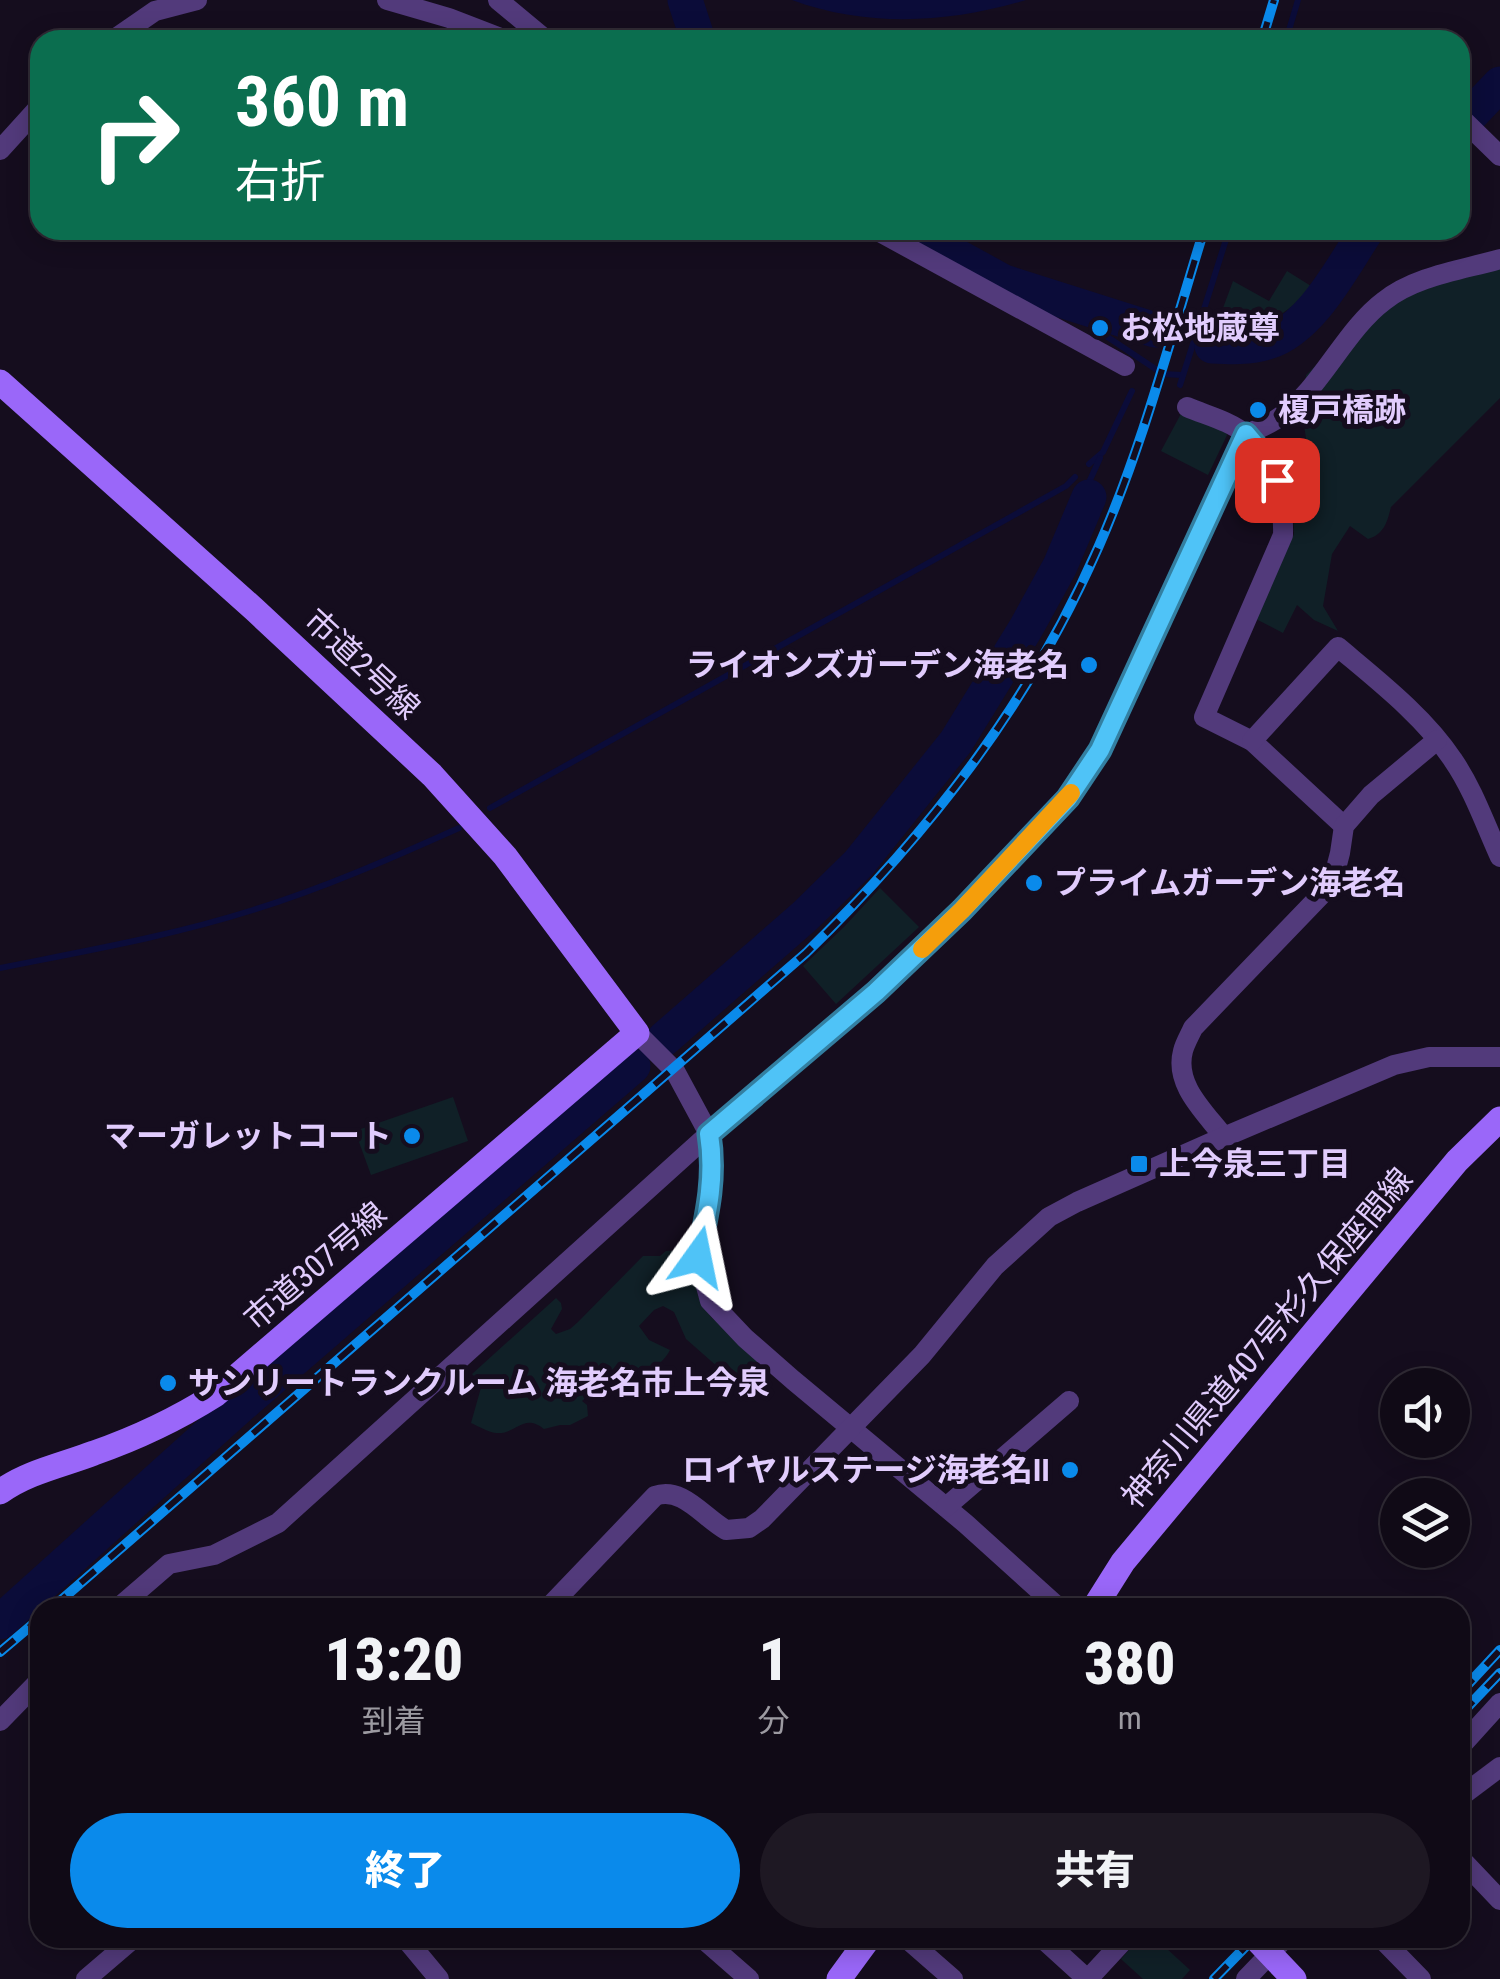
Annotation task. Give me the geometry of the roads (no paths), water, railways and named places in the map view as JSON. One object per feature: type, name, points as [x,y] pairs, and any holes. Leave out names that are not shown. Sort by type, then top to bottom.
[{"type":"street","points":[[125,30],[154,5],[197,0]]},
{"type":"street","points":[[387,0],[480,30]]},
{"type":"street","points":[[498,0],[534,30]]},
{"type":"street","points":[[0,150],[30,117]]},
{"type":"street","points":[[1470,127],[1500,156]]},
{"type":"street","points":[[894,240],[1126,366]]},
{"type":"street","points":[[130,1598],[169,1564],[214,1555],[278,1523],[709,1134],[876,992],[962,910],[1068,798],[1100,750],[1246,434],[1281,416],[1296,403],[1384,300],[1413,284],[1500,259]]},
{"type":"street","name":"市道2号線","points":[[0,382],[420,763],[505,856],[637,1033]]},
{"type":"street","points":[[1187,407],[1246,434],[1277,480],[1284,508],[1283,535],[1204,718],[1252,741],[1344,826]]},
{"type":"street","points":[[1252,741],[1338,646],[1390,691],[1452,758],[1500,857]]},
{"type":"street","points":[[1224,1137],[1189,1093],[1182,1074],[1182,1052],[1193,1028],[1322,894],[1334,876],[1344,826],[1371,795],[1437,740]]},
{"type":"street","points":[[637,1033],[675,1072],[709,1134],[714,1161],[698,1257],[710,1301],[781,1370],[946,1507],[1048,1598]]},
{"type":"street","name":"市道307号線","points":[[0,1492],[16,1480],[113,1447],[179,1418],[214,1395],[637,1033]]},
{"type":"street","points":[[558,1598],[655,1496],[664,1492],[681,1497],[726,1530],[749,1528],[762,1519],[922,1355],[995,1266],[1050,1216],[1394,1065],[1429,1056],[1500,1057]]},
{"type":"street","name":"神奈川県道407号杉久保座間線","points":[[1101,1598],[1133,1550],[1457,1162],[1500,1119]]},
{"type":"street","points":[[946,1507],[1070,1401]]},
{"type":"street","points":[[0,1720],[30,1690]]},
{"type":"street","points":[[1470,1735],[1500,1702]]},
{"type":"street","points":[[1470,1789],[1500,1767]]},
{"type":"street","points":[[1470,1867],[1497,1892]]},
{"type":"street","points":[[86,1979],[122,1948]]},
{"type":"street","points":[[413,1948],[439,1979]]},
{"type":"street","points":[[713,1948],[749,1979]]},
{"type":"street","points":[[839,1979],[862,1948]]},
{"type":"street","points":[[917,1948],[953,1979]]},
{"type":"street","points":[[1053,1948],[1087,1979],[1116,1948]]},
{"type":"street","points":[[1246,1979],[1267,1948]]},
{"type":"street","points":[[1273,1948],[1294,1979]]},
{"type":"street","points":[[1391,1948],[1420,1979]]},
{"type":"waterway","points":[[685,0],[695,30]]},
{"type":"waterway","points":[[1289,30],[1298,0]]},
{"type":"waterway","points":[[1470,116],[1500,84]]},
{"type":"waterway","points":[[927,240],[1004,282],[1155,330]]},
{"type":"waterway","points":[[1180,385],[1226,240]]},
{"type":"waterway","points":[[1212,346],[1261,344],[1284,335],[1325,295],[1361,240]]},
{"type":"waterway","points":[[1112,315],[1106,336],[1163,374],[1182,375]]},
{"type":"waterway","points":[[1089,464],[1103,452],[1132,391]]},
{"type":"waterway","points":[[1089,497],[1090,480],[1100,458]]},
{"type":"waterway","points":[[490,808],[1066,486],[1075,477]]},
{"type":"waterway","points":[[664,1039],[805,916],[859,863],[956,742],[1060,566],[1089,497]]},
{"type":"waterway","points":[[0,968],[159,935],[253,910],[332,882],[459,828]]},
{"type":"waterway","points":[[0,1622],[241,1405],[633,1066]]},
{"type":"railway","points":[[1265,30],[1274,0]]},
{"type":"railway","points":[[64,1598],[806,953],[934,814],[972,765],[1040,661],[1098,548],[1143,431],[1201,240]]},
{"type":"railway","points":[[0,1652],[30,1626]]},
{"type":"railway","points":[[1470,1682],[1500,1650]]},
{"type":"railway","points":[[1470,1704],[1500,1673]]},
{"type":"railway","points":[[1214,1979],[1244,1948]]},
{"type":"place","name":"お松地蔵尊","points":[[1100,328]]},
{"type":"place","name":"榎戸橋跡","points":[[1258,410]]},
{"type":"place","name":"ライオンズガーデン海老名","points":[[1089,665]]},
{"type":"place","name":"プライムガーデン海老名","points":[[1034,883]]},
{"type":"place","name":"マーガレットコート","points":[[412,1136]]},
{"type":"place","name":"上今泉三丁目","points":[[1139,1164]]},
{"type":"place","name":"サンリートランクルーム 海老名市上今泉","points":[[168,1383]]},
{"type":"place","name":"ロイヤルステージ海老名II","points":[[1070,1470]]}]
